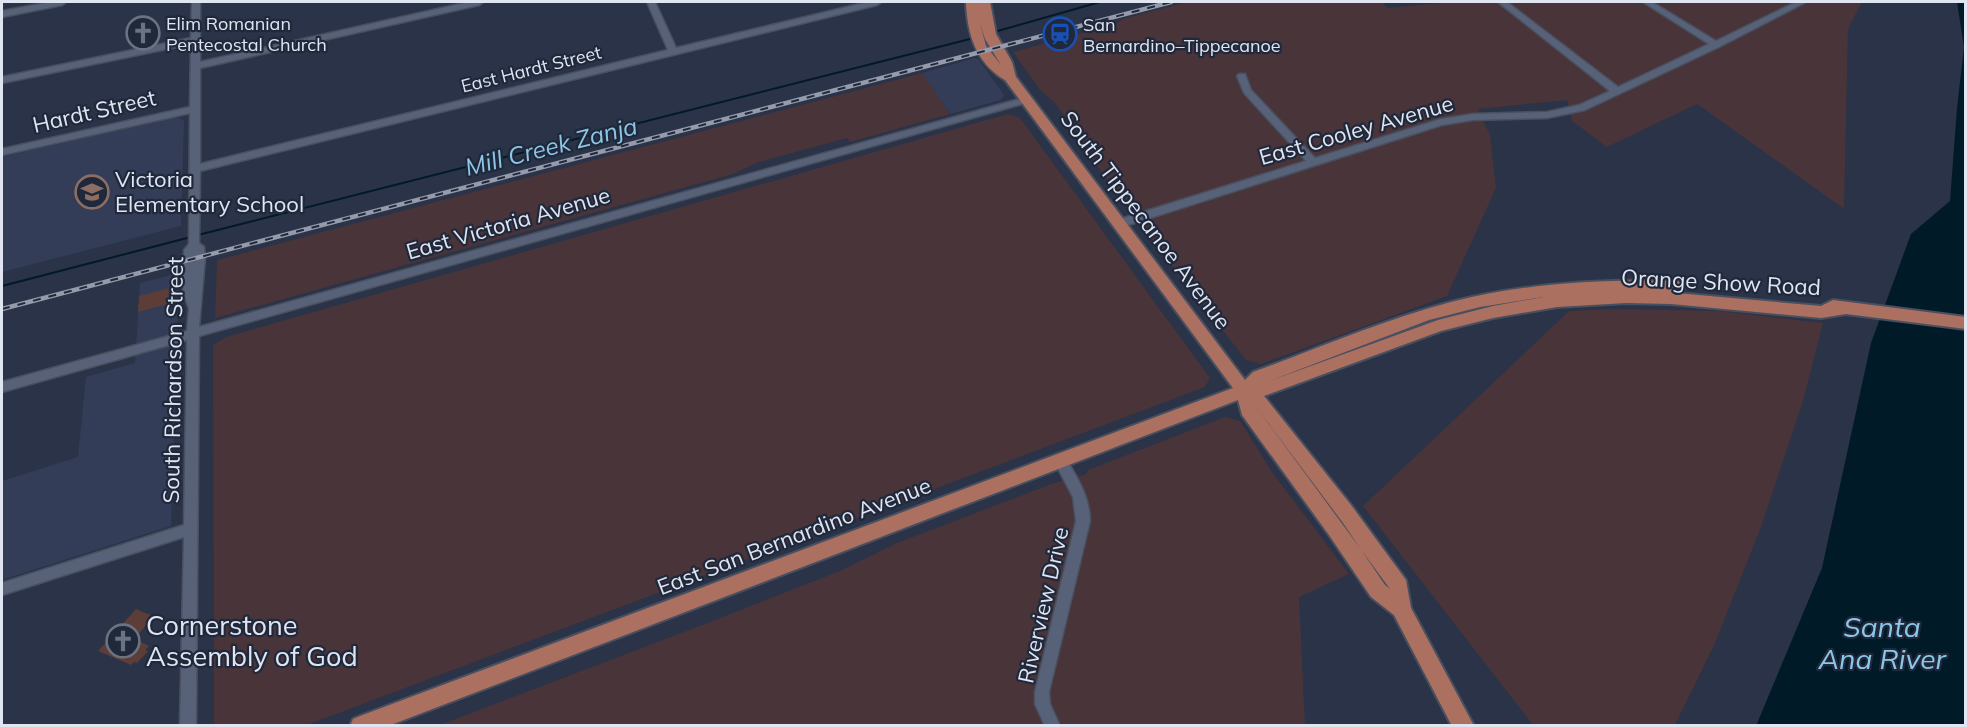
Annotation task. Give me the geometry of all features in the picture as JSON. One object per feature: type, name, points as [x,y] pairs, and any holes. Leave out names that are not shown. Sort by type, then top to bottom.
[{"type":"main road","name":"South Tippecanoe Avenue","points":[[972,2],[998,72],[1010,77],[1244,391],[1248,410],[1378,591],[1401,609],[1464,726]]},
{"type":"main road","name":"South Tippecanoe Avenue","points":[[983,35],[984,2]]},
{"type":"main road","name":"Orange Show Road","points":[[1244,391],[1259,377],[1404,323],[1452,308],[1557,289],[1618,286],[1821,312],[1842,309],[1965,323]]},
{"type":"main road","name":"East San Bernardino Avenue","points":[[360,726],[1244,391]]},
{"type":"street","points":[[2,14],[62,2]]},
{"type":"street","name":"South Richardson Street","points":[[188,726],[194,307],[189,291],[189,250],[194,245],[195,2]]},
{"type":"street","points":[[195,66],[479,2]]},
{"type":"street","points":[[651,2],[673,51]]},
{"type":"street","name":"East Hardt Street","points":[[194,169],[877,2]]},
{"type":"street","points":[[1502,2],[1618,92]]},
{"type":"street","points":[[1647,2],[1716,45]]},
{"type":"street","name":"East Cooley Avenue","points":[[1118,224],[1441,122],[1473,117],[1530,116],[1563,112],[1589,105],[1802,2]]},
{"type":"street","points":[[2,80],[195,40]]},
{"type":"street","points":[[1242,76],[1246,91],[1313,162]]},
{"type":"street","name":"East Victoria Avenue","points":[[2,387],[1026,100]]},
{"type":"street","name":"Hardt Street","points":[[2,152],[195,108]]},
{"type":"street","name":"Riverview Drive","points":[[1053,726],[1043,704],[1042,692],[1084,511],[1078,494],[1060,461]]},
{"type":"street","points":[[2,589],[191,529]]},
{"type":"shaded area","points":[[1187,2],[1382,2],[1387,8],[1451,2],[1862,2],[1848,29],[1844,209],[1697,104],[1607,147],[1572,121],[1567,100],[1478,109],[1490,135],[1496,188],[1447,296],[1261,364],[1246,360],[1144,230],[1146,224],[1134,208],[1129,207],[1087,153],[1087,145],[1053,101],[1041,91],[1013,52]]},
{"type":"shaded area","points":[[975,58],[1004,95],[1001,100],[950,114],[922,73]]},
{"type":"shaded area","points":[[922,73],[950,114],[850,142],[847,138],[759,162],[733,174],[215,318],[217,260]]},
{"type":"shaded area","points":[[1008,114],[1020,118],[1210,378],[1205,387],[307,725],[214,725],[213,345],[226,337]]},
{"type":"shaded area","name":"Victoria Elementary School","points":[[176,117],[184,120],[181,226],[2,272],[2,157]]},
{"type":"shaded area","points":[[179,273],[171,526],[2,580],[2,481],[78,457],[86,377],[135,363],[140,283]]},
{"type":"shaded area","points":[[1609,309],[1720,311],[1823,323],[1803,401],[1761,527],[1715,643],[1675,725],[1533,725],[1363,506],[1569,311]]},
{"type":"shaded area","points":[[1225,417],[1240,421],[1272,472],[1349,574],[1299,597],[1305,725],[437,726],[710,622],[840,571],[897,543],[1054,483],[1086,474],[1088,470]]},
{"type":"water","name":"Santa Ana River","points":[[1957,2],[1965,2],[1965,725],[1756,726],[1822,568],[1871,343],[1911,234],[1950,201],[1964,47]]},
{"type":"building","points":[[169,288],[168,304],[138,312],[139,296]]},
{"type":"building","name":"Cornerstone Assembly of God","points":[[136,609],[153,616],[135,639],[149,646],[145,650],[148,651],[137,663],[134,662],[131,665],[98,651]]},
{"type":"waterway","name":"Mill Creek Zanja","points":[[994,32],[1100,2]]},
{"type":"waterway","name":"Mill Creek Zanja","points":[[198,235],[974,38]]},
{"type":"waterway","name":"Mill Creek Zanja","points":[[2,286],[191,237]]},
{"type":"railway","points":[[2,309],[1171,2]]},
{"type":"place","name":"Elim Romanian Pentecostal Church","points":[[143,33]]},
{"type":"place","name":"San Bernardino–Tippecanoe","points":[[1060,34]]},
{"type":"place","name":"Victoria Elementary School","points":[[92,192]]},
{"type":"place","name":"Cornerstone Assembly of God","points":[[123,641]]}]
